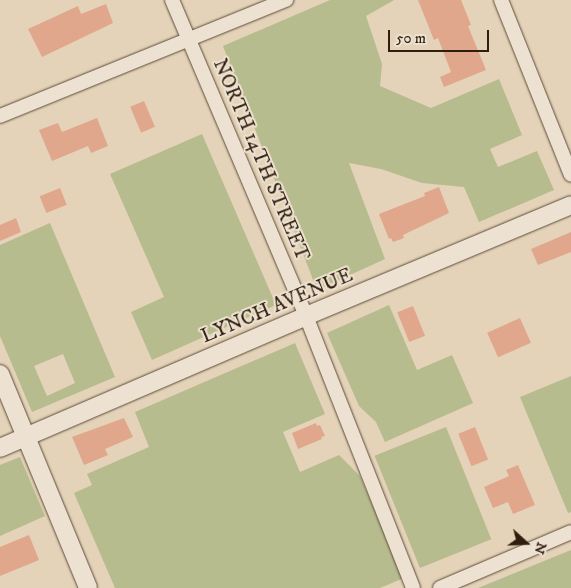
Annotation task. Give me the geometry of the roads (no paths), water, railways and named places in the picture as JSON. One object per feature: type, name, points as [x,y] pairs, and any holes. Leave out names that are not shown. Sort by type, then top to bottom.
[{"type":"street","name":"NORTH 14TH STREET","points":[[172,0],[306,316],[413,588]]},
{"type":"street","points":[[0,116],[189,41],[286,0]]},
{"type":"street","points":[[501,0],[571,175]]},
{"type":"street","name":"LYNCH AVENUE","points":[[0,448],[306,316],[571,205]]},
{"type":"street","points":[[0,374],[88,588]]},
{"type":"street","points":[[440,588],[571,532]]}]
